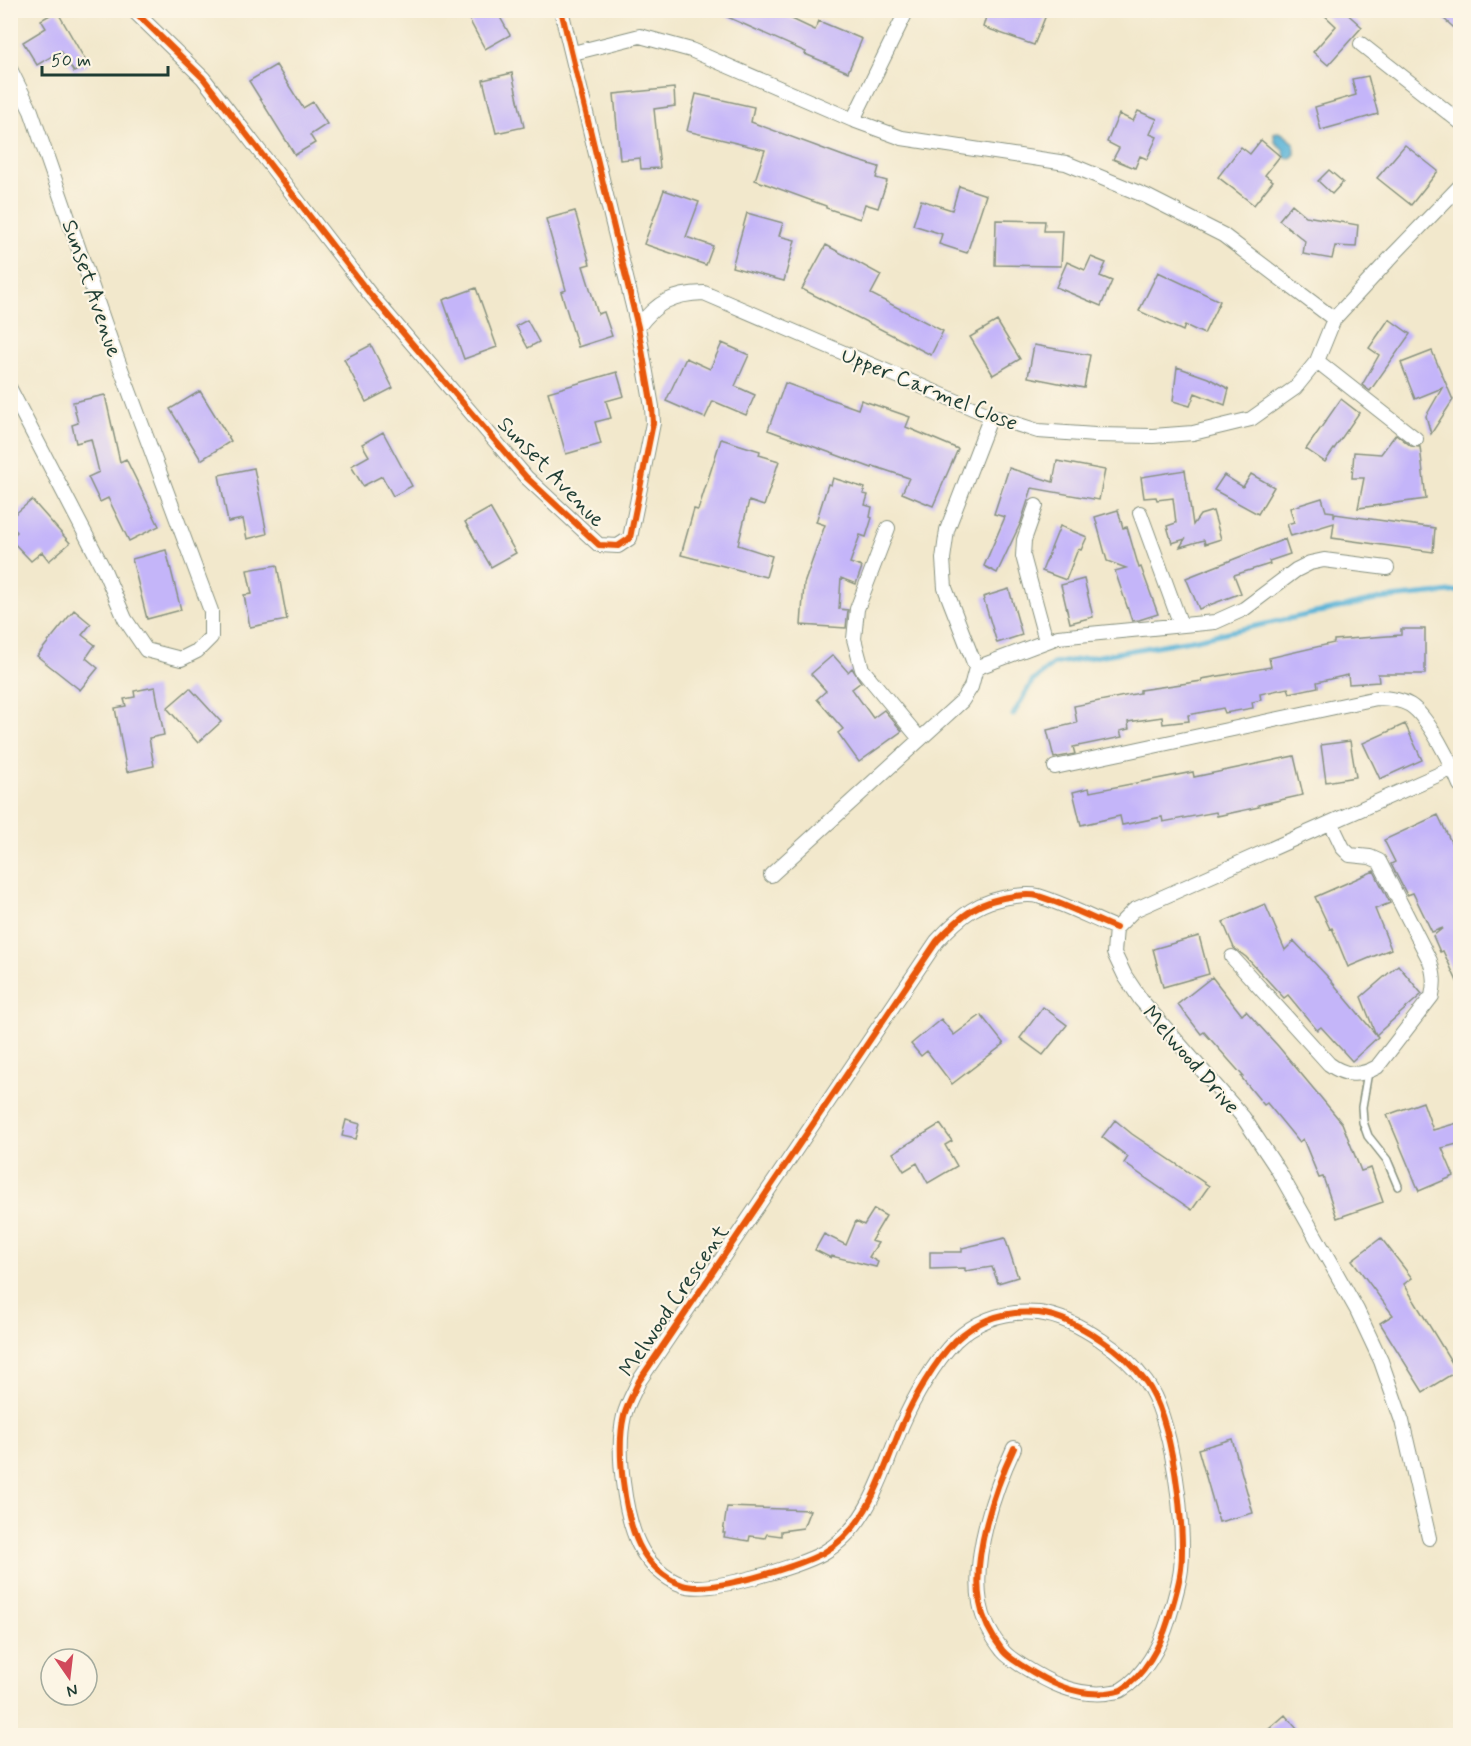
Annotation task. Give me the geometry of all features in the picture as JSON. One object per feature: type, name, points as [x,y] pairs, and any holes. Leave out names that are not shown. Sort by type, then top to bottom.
[{"type":"street","name":"Sunset Avenue","points":[[133,10],[203,78],[369,293],[526,477],[599,545],[618,546],[630,538],[653,423],[652,407],[638,327],[561,10]]},
{"type":"street","points":[[853,120],[907,10]]},
{"type":"street","points":[[573,53],[640,36],[691,50],[853,120],[902,138],[1066,163],[1146,196],[1223,235],[1334,319]]},
{"type":"street","points":[[1361,44],[1461,122]]},
{"type":"street","name":"Sunset Avenue","points":[[10,69],[31,111],[111,342],[211,611],[211,637],[197,651],[181,659],[146,650],[125,619],[104,570],[10,389]]},
{"type":"street","name":"Upper Carmel Close","points":[[638,327],[651,309],[672,297],[704,293],[991,416],[1038,431],[1153,436],[1193,433],[1251,419],[1295,388],[1317,361],[1334,319],[1461,186]]},
{"type":"street","points":[[1317,361],[1416,439]]},
{"type":"street","points":[[771,874],[962,701],[971,687],[976,668],[945,588],[943,559],[947,530],[991,416]]},
{"type":"street","points":[[1036,506],[1024,540],[1023,555],[1046,641]]},
{"type":"street","points":[[1140,513],[1181,625]]},
{"type":"street","points":[[888,528],[857,609],[855,639],[862,669],[920,739]]},
{"type":"street","points":[[976,668],[1058,638],[1215,622],[1244,609],[1296,570],[1310,563],[1324,560],[1387,568]]},
{"type":"street","points":[[1055,767],[1377,698],[1394,699],[1410,705],[1422,716],[1457,766],[1461,785]]},
{"type":"street","points":[[1116,928],[1134,910],[1457,766]]},
{"type":"street","points":[[1232,957],[1329,1064],[1347,1074],[1368,1072],[1384,1059],[1432,996],[1434,972],[1379,861],[1370,857],[1350,855],[1343,848],[1331,823]]},
{"type":"street","name":"Melwood Crescent","points":[[1014,1448],[992,1501],[980,1558],[978,1582],[980,1605],[986,1626],[1005,1654],[1046,1681],[1069,1690],[1095,1694],[1119,1691],[1135,1679],[1143,1668],[1164,1635],[1170,1616],[1182,1565],[1179,1497],[1166,1425],[1148,1384],[1117,1351],[1086,1329],[1053,1315],[1022,1311],[988,1318],[961,1335],[941,1355],[903,1421],[866,1511],[847,1536],[821,1554],[777,1571],[726,1584],[688,1588],[670,1580],[648,1559],[638,1544],[623,1486],[620,1452],[624,1415],[639,1381],[937,941],[956,920],[973,908],[1002,897],[1036,896],[1116,928]]},
{"type":"street","name":"Melwood Drive","points":[[1116,928],[1114,953],[1125,976],[1141,1000],[1243,1117],[1278,1170],[1357,1310],[1381,1361],[1402,1421],[1429,1538]]},
{"type":"lane","points":[[1368,1072],[1362,1107],[1363,1122],[1368,1136],[1387,1160],[1398,1186]]},
{"type":"water","points":[[1278,132],[1294,143],[1295,154],[1291,158],[1285,158],[1284,150],[1275,142],[1274,134]]},
{"type":"building","points":[[464,10],[496,10],[510,35],[485,49]]},
{"type":"building","points":[[712,10],[773,10],[815,30],[819,21],[862,39],[848,72]]},
{"type":"building","points":[[988,10],[1017,10],[1032,16],[1034,10],[1048,10],[1034,45],[983,27]]},
{"type":"building","points":[[1319,10],[1343,10],[1362,27],[1328,65],[1313,52],[1336,26]]},
{"type":"building","points":[[1434,10],[1461,10],[1461,34]]},
{"type":"building","points":[[57,11],[88,65],[74,72],[61,51],[37,65],[23,42],[46,28],[41,20]]},
{"type":"building","points":[[276,65],[303,108],[313,102],[327,124],[310,135],[315,143],[295,155],[249,81]]},
{"type":"building","points":[[512,73],[524,127],[496,133],[483,80]]},
{"type":"building","points":[[1368,76],[1378,114],[1321,130],[1315,107],[1356,95],[1352,79]]},
{"type":"building","points":[[674,88],[675,106],[654,109],[660,168],[641,169],[640,158],[620,160],[614,94]]},
{"type":"building","points":[[696,94],[754,107],[751,122],[879,167],[876,178],[887,181],[878,208],[865,204],[860,219],[755,180],[765,150],[687,131]]},
{"type":"building","points":[[1138,111],[1157,119],[1150,134],[1157,137],[1147,159],[1140,156],[1135,168],[1113,159],[1119,148],[1107,142],[1119,114],[1133,121]]},
{"type":"building","points":[[1261,140],[1280,156],[1265,175],[1273,181],[1254,205],[1218,177],[1241,147],[1250,154]]},
{"type":"building","points":[[1405,145],[1438,171],[1411,205],[1377,178]]},
{"type":"building","points":[[1329,170],[1343,182],[1332,194],[1318,181]]},
{"type":"building","points":[[959,186],[986,195],[967,253],[939,244],[942,234],[913,225],[921,200],[952,210]]},
{"type":"building","points":[[664,190],[699,202],[686,237],[713,246],[706,265],[644,244]]},
{"type":"building","points":[[1292,204],[1306,216],[1358,225],[1356,247],[1335,246],[1332,259],[1303,254],[1305,241],[1279,220]]},
{"type":"building","points":[[575,211],[590,264],[583,266],[598,314],[604,312],[612,336],[578,347],[561,292],[566,290],[546,219]]},
{"type":"building","points":[[747,213],[783,223],[779,236],[795,240],[784,281],[732,267]]},
{"type":"building","points":[[996,220],[1045,221],[1044,231],[1063,231],[1061,266],[995,265]]},
{"type":"building","points":[[826,245],[881,275],[871,294],[943,331],[931,355],[802,289]]},
{"type":"building","points":[[1091,257],[1106,263],[1100,276],[1112,281],[1101,306],[1056,287],[1067,262],[1085,270]]},
{"type":"building","points":[[1158,272],[1220,301],[1204,334],[1185,325],[1183,331],[1139,311]]},
{"type":"building","points":[[476,288],[497,347],[464,359],[443,300]]},
{"type":"building","points":[[1389,319],[1410,334],[1370,391],[1362,385],[1379,355],[1369,348]]},
{"type":"building","points":[[527,320],[539,342],[528,348],[516,326]]},
{"type":"building","points":[[997,321],[1020,359],[993,375],[970,337]]},
{"type":"building","points":[[722,343],[749,355],[735,386],[755,395],[746,415],[713,401],[705,418],[666,401],[686,358],[710,369]]},
{"type":"building","points":[[371,345],[393,388],[366,402],[344,359]]},
{"type":"building","points":[[1034,345],[1090,355],[1084,388],[1028,377]]},
{"type":"building","points":[[1432,351],[1453,400],[1431,434],[1426,416],[1442,388],[1415,399],[1401,363]]},
{"type":"building","points":[[1177,367],[1208,378],[1229,389],[1225,405],[1195,393],[1190,406],[1173,401]]},
{"type":"building","points":[[617,372],[624,396],[606,401],[611,418],[595,422],[601,444],[566,454],[548,392]]},
{"type":"building","points":[[785,383],[858,409],[861,400],[910,417],[906,427],[958,449],[933,506],[902,493],[909,478],[873,466],[872,468],[768,430]]},
{"type":"building","points":[[200,391],[231,441],[201,460],[170,409]]},
{"type":"building","points":[[105,395],[120,462],[126,459],[159,526],[129,541],[108,498],[100,502],[88,477],[99,472],[91,439],[76,443],[72,425],[78,423],[73,402]]},
{"type":"building","points":[[1341,399],[1359,413],[1325,462],[1306,449]]},
{"type":"building","points":[[383,432],[412,486],[393,496],[382,476],[363,486],[351,466],[369,456],[362,444]]},
{"type":"building","points":[[1396,434],[1411,446],[1420,447],[1426,499],[1358,508],[1364,478],[1352,478],[1354,452],[1381,454]]},
{"type":"building","points":[[721,439],[760,451],[759,455],[779,461],[764,506],[749,501],[738,545],[772,556],[766,577],[681,555],[694,509],[698,510]]},
{"type":"building","points":[[1057,461],[1105,470],[1099,500],[1032,488],[1021,522],[997,573],[984,566],[1005,517],[994,514],[1009,468],[1053,482]]},
{"type":"building","points":[[254,468],[267,534],[247,539],[243,519],[228,522],[219,475]]},
{"type":"building","points":[[1185,470],[1193,525],[1200,515],[1213,511],[1221,539],[1205,544],[1204,540],[1180,547],[1185,539],[1172,543],[1167,526],[1176,523],[1173,498],[1157,500],[1156,497],[1144,498],[1141,477]]},
{"type":"building","points":[[1251,474],[1274,487],[1258,514],[1214,490],[1224,475],[1243,487]]},
{"type":"building","points":[[833,478],[865,488],[863,494],[868,495],[865,505],[872,507],[870,517],[872,518],[866,537],[860,535],[850,563],[862,567],[856,584],[841,578],[839,609],[848,610],[846,628],[801,625],[804,584],[825,525],[816,522],[828,484],[831,485]]},
{"type":"building","points":[[1322,498],[1326,511],[1334,512],[1334,518],[1335,514],[1435,528],[1433,552],[1332,538],[1334,523],[1291,536],[1287,524],[1294,522],[1290,508]]},
{"type":"building","points":[[32,500],[70,543],[49,561],[42,552],[31,561],[10,539],[17,532],[10,524],[10,518]]},
{"type":"building","points":[[490,508],[516,553],[491,567],[465,522]]},
{"type":"building","points":[[1118,510],[1123,528],[1127,527],[1139,568],[1141,567],[1158,614],[1139,620],[1132,621],[1115,571],[1126,568],[1107,561],[1095,517]]},
{"type":"building","points":[[1060,526],[1087,537],[1081,550],[1078,549],[1066,580],[1042,571]]},
{"type":"building","points":[[1285,539],[1290,554],[1269,561],[1270,564],[1234,575],[1241,593],[1199,609],[1186,578]]},
{"type":"building","points":[[166,550],[181,610],[147,619],[132,559]]},
{"type":"building","points":[[277,565],[287,620],[250,627],[244,595],[252,594],[247,570]]},
{"type":"building","points":[[1084,579],[1093,617],[1070,623],[1061,585]]},
{"type":"building","points":[[1009,589],[1022,635],[997,643],[983,597]]},
{"type":"building","points":[[74,610],[91,624],[82,635],[95,645],[86,658],[98,668],[80,690],[37,656]]},
{"type":"building","points":[[1401,629],[1425,629],[1425,674],[1378,674],[1379,682],[1349,684],[1348,675],[1317,682],[1318,687],[1290,693],[1288,688],[1260,694],[1261,700],[1252,702],[1253,708],[1225,713],[1223,708],[1188,715],[1189,721],[1163,724],[1162,717],[1128,722],[1129,729],[1120,731],[1122,737],[1073,747],[1075,754],[1054,758],[1047,730],[1077,723],[1074,706],[1140,693],[1140,690],[1202,681],[1202,679],[1271,667],[1269,658],[1334,643],[1334,640],[1401,635]]},
{"type":"building","points":[[833,655],[848,672],[852,668],[861,682],[852,689],[873,718],[884,710],[902,731],[859,762],[838,733],[843,729],[817,699],[826,691],[811,674]]},
{"type":"building","points":[[155,687],[164,735],[149,738],[154,766],[127,772],[115,708],[126,706],[124,699],[135,697],[134,691]]},
{"type":"building","points":[[190,688],[221,722],[198,743],[167,708]]},
{"type":"building","points":[[1405,724],[1422,760],[1380,779],[1363,743]]},
{"type":"building","points":[[1350,741],[1356,777],[1326,782],[1321,745]]},
{"type":"building","points":[[1294,756],[1303,795],[1217,816],[1216,812],[1163,822],[1162,817],[1122,825],[1120,816],[1081,825],[1073,792],[1089,788],[1090,792],[1193,772],[1194,777]]},
{"type":"building","points":[[1438,815],[1461,863],[1461,990],[1443,951],[1440,952],[1433,936],[1443,928],[1432,932],[1413,893],[1407,895],[1391,864],[1395,862],[1384,840]]},
{"type":"building","points":[[1374,871],[1390,903],[1375,909],[1391,949],[1348,967],[1332,928],[1330,929],[1315,897]]},
{"type":"building","points":[[1265,904],[1285,950],[1294,941],[1378,1037],[1352,1061],[1321,1027],[1317,1030],[1288,995],[1284,998],[1246,957],[1234,948],[1223,922]]},
{"type":"building","points":[[1199,936],[1209,974],[1163,987],[1153,949]]},
{"type":"building","points":[[1398,965],[1422,994],[1376,1035],[1361,997]]},
{"type":"building","points":[[1212,977],[1242,1015],[1246,1011],[1278,1046],[1342,1123],[1361,1171],[1371,1168],[1383,1202],[1337,1218],[1323,1177],[1319,1178],[1303,1139],[1299,1142],[1267,1103],[1264,1105],[1241,1077],[1243,1076],[1204,1032],[1201,1034],[1178,1004]]},
{"type":"building","points":[[1043,1007],[1067,1025],[1043,1055],[1020,1038]]},
{"type":"building","points":[[981,1015],[1004,1044],[952,1084],[927,1051],[921,1056],[911,1044],[941,1019],[954,1035]]},
{"type":"building","points":[[1423,1102],[1433,1130],[1461,1122],[1461,1143],[1442,1148],[1454,1176],[1419,1191],[1387,1115]]},
{"type":"building","points":[[346,1120],[360,1124],[356,1139],[342,1136]]},
{"type":"building","points":[[1115,1120],[1209,1186],[1192,1210],[1124,1163],[1128,1157],[1102,1137]]},
{"type":"building","points":[[940,1124],[952,1141],[945,1145],[957,1166],[928,1183],[917,1163],[904,1171],[893,1153]]},
{"type":"building","points":[[874,1209],[886,1216],[871,1241],[878,1243],[869,1257],[878,1262],[876,1267],[832,1256],[831,1258],[815,1250],[824,1234],[846,1245],[856,1221],[864,1225]]},
{"type":"building","points":[[1005,1238],[1018,1277],[998,1283],[992,1267],[965,1271],[965,1268],[930,1269],[930,1252],[962,1252],[962,1248]]},
{"type":"building","points":[[1381,1238],[1412,1278],[1404,1284],[1457,1371],[1423,1392],[1380,1323],[1393,1315],[1352,1260]]},
{"type":"building","points":[[1232,1439],[1253,1513],[1219,1522],[1198,1449]]},
{"type":"building","points":[[727,1507],[810,1510],[803,1528],[781,1531],[781,1536],[767,1534],[765,1538],[750,1536],[749,1541],[724,1537]]},
{"type":"building","points":[[1285,1715],[1303,1736],[1261,1736]]},
{"type":"waterway","points":[[1013,715],[1032,682],[1053,664],[1196,639],[1380,599],[1460,591]]},
{"type":"cycle path","points":[[133,10],[203,78],[369,293],[526,477],[599,545],[618,546],[630,538],[653,423],[652,407],[638,327],[561,10]]},
{"type":"cycle path","points":[[1014,1448],[992,1503],[982,1544],[978,1585],[981,1610],[986,1622],[995,1640],[1007,1655],[1051,1682],[1083,1692],[1107,1693],[1121,1690],[1137,1677],[1151,1659],[1168,1621],[1181,1569],[1179,1500],[1170,1445],[1155,1398],[1146,1382],[1114,1349],[1072,1323],[1039,1313],[1016,1313],[983,1322],[964,1333],[940,1359],[918,1392],[873,1496],[852,1528],[839,1542],[823,1553],[775,1572],[712,1586],[695,1587],[669,1579],[651,1564],[639,1545],[629,1516],[621,1463],[624,1416],[639,1381],[937,941],[963,916],[981,905],[1002,898],[1026,895],[1048,899],[1116,928]]}]
